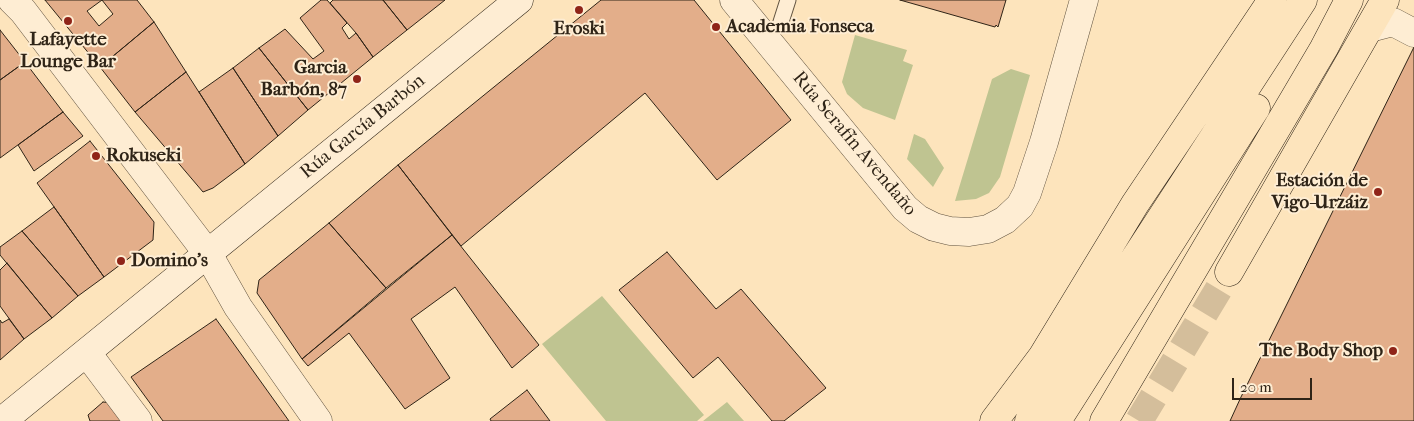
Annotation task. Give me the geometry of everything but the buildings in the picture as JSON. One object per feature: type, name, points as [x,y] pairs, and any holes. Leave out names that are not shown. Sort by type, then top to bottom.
[{"type":"highway","points":[[994,421],[1042,357],[1135,204],[1272,0]]},
{"type":"highway","points":[[1029,421],[1303,0]]},
{"type":"highway","points":[[1057,421],[1217,171],[1322,0]]},
{"type":"highway","points":[[1104,421],[1324,48],[1348,0]]},
{"type":"highway","points":[[1229,272],[1390,17]]},
{"type":"highway","points":[[980,421],[1107,251]]},
{"type":"street","points":[[12,0],[208,254],[238,307],[318,421]]},
{"type":"street","name":"Rúa García Barbón","points":[[2,421],[519,0]]},
{"type":"street","name":"Rúa Serafín Avendaño","points":[[734,0],[905,208],[918,219],[934,227],[950,231],[969,232],[988,229],[1005,220],[1020,206],[1027,193],[1044,142],[1084,0]]},
{"type":"street","points":[[87,353],[138,421]]},
{"type":"lane","points":[[780,25],[788,0]]},
{"type":"green space","points":[[855,35],[907,50],[903,61],[913,65],[895,120],[863,108],[847,94],[842,82]]},
{"type":"green space","points":[[1011,69],[1030,75],[1000,177],[989,193],[976,199],[955,201],[992,79]]},
{"type":"green space","points":[[914,134],[925,139],[944,168],[933,187],[907,159]]},
{"type":"green space","points":[[602,296],[704,415],[697,421],[606,421],[542,344]]},
{"type":"green space","points":[[727,402],[744,421],[703,421]]},
{"type":"tunnel","points":[[1139,421],[1229,272]]},
{"type":"place","name":"Eroski","points":[[579,10]]},
{"type":"place","name":"Lafayette Lounge Bar","points":[[68,21]]},
{"type":"place","name":"Academia Fonseca","points":[[716,27]]},
{"type":"place","name":"Garcia Barbón, 87","points":[[357,79]]},
{"type":"place","name":"Rokuseki","points":[[96,156]]},
{"type":"place","name":"Estación de Vigo-Urzáiz","points":[[1378,192]]},
{"type":"place","name":"Domino's","points":[[121,261]]},
{"type":"place","name":"The Body Shop","points":[[1393,351]]}]
